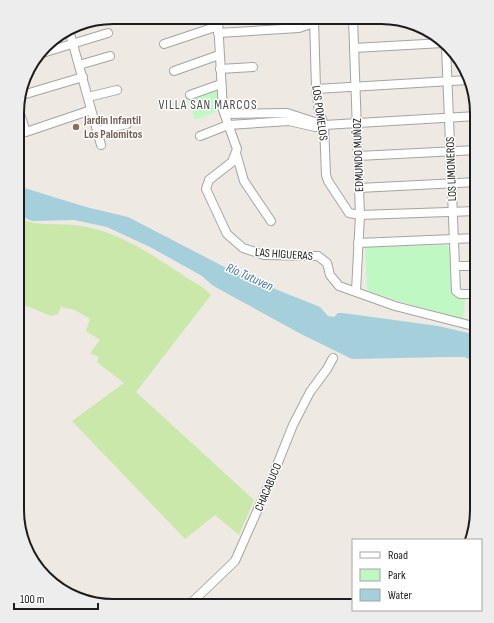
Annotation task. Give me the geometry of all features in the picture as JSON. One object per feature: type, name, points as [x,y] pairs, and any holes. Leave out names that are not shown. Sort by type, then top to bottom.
[{"type":"street","points":[[164,44],[218,26],[299,28],[308,24]]},
{"type":"street","name":"LOS POMELOS","points":[[313,24],[316,89],[319,112],[324,125],[328,181],[349,213],[360,215]]},
{"type":"street","name":"EDMUNDO MUÑOZ","points":[[353,24],[360,215],[356,291]]},
{"type":"street","points":[[218,26],[224,114],[237,149],[236,153],[246,185],[271,221]]},
{"type":"street","points":[[49,51],[108,33]]},
{"type":"street","points":[[71,35],[101,145]]},
{"type":"street","points":[[354,48],[436,43]]},
{"type":"street","name":"LOS LIMONEROS","points":[[446,52],[456,292],[460,294],[470,294]]},
{"type":"street","points":[[174,71],[220,55]]},
{"type":"street","points":[[79,65],[110,56]]},
{"type":"street","points":[[220,69],[253,67]]},
{"type":"street","points":[[26,94],[82,77]]},
{"type":"street","points":[[316,89],[463,80]]},
{"type":"street","points":[[190,96],[221,84]]},
{"type":"street","points":[[88,97],[117,90]]},
{"type":"street","points":[[24,126],[26,132],[91,110]]},
{"type":"street","points":[[224,114],[287,113],[310,119],[324,125]]},
{"type":"street","points":[[200,136],[228,125],[289,121],[316,127],[324,125],[470,116]]},
{"type":"street","points":[[97,131],[127,124]]},
{"type":"street","points":[[358,156],[470,150]]},
{"type":"street","name":"LAS HIGUERAS","points":[[236,153],[230,164],[211,178],[206,186],[208,194],[227,234],[238,246],[253,253],[264,255],[318,256],[327,263],[330,275],[339,286],[356,291]]},
{"type":"street","points":[[359,188],[470,183]]},
{"type":"street","points":[[360,215],[470,211]]},
{"type":"street","points":[[358,243],[470,238]]},
{"type":"street","points":[[455,266],[470,266]]},
{"type":"street","points":[[356,291],[395,306],[470,325]]},
{"type":"street","name":"CHACABUCO","points":[[195,599],[236,561],[273,476],[293,425],[310,392],[333,358]]},
{"type":"green space","name":"VILLA SAN MARCOS","points":[[219,87],[221,110],[195,120],[188,101]]},
{"type":"green space","points":[[24,220],[42,224],[81,226],[109,233],[150,254],[203,288],[211,295],[136,392],[254,500],[239,535],[215,515],[185,539],[72,421],[124,383],[97,362],[99,357],[90,353],[100,340],[86,331],[90,319],[75,310],[61,307],[58,314],[51,316],[24,305]]},
{"type":"green space","points":[[447,245],[449,248],[452,292],[456,298],[465,299],[463,319],[441,314],[370,292],[367,288],[365,247]]},
{"type":"water","points":[[24,188],[86,207],[128,217],[240,275],[320,307],[328,316],[334,317],[338,313],[343,313],[438,326],[470,333],[470,359],[464,357],[352,359],[301,334],[228,294],[212,285],[202,276],[152,248],[107,227],[74,220],[32,221],[24,218]]},
{"type":"place","name":"Jardín Infantil Los Palomitos","points":[[76,127]]},
{"type":"district","name":"VILLA SAN MARCOS","points":[[208,104]]},
{"type":"water label","name":"Río Tutuven","points":[[250,276]]}]
